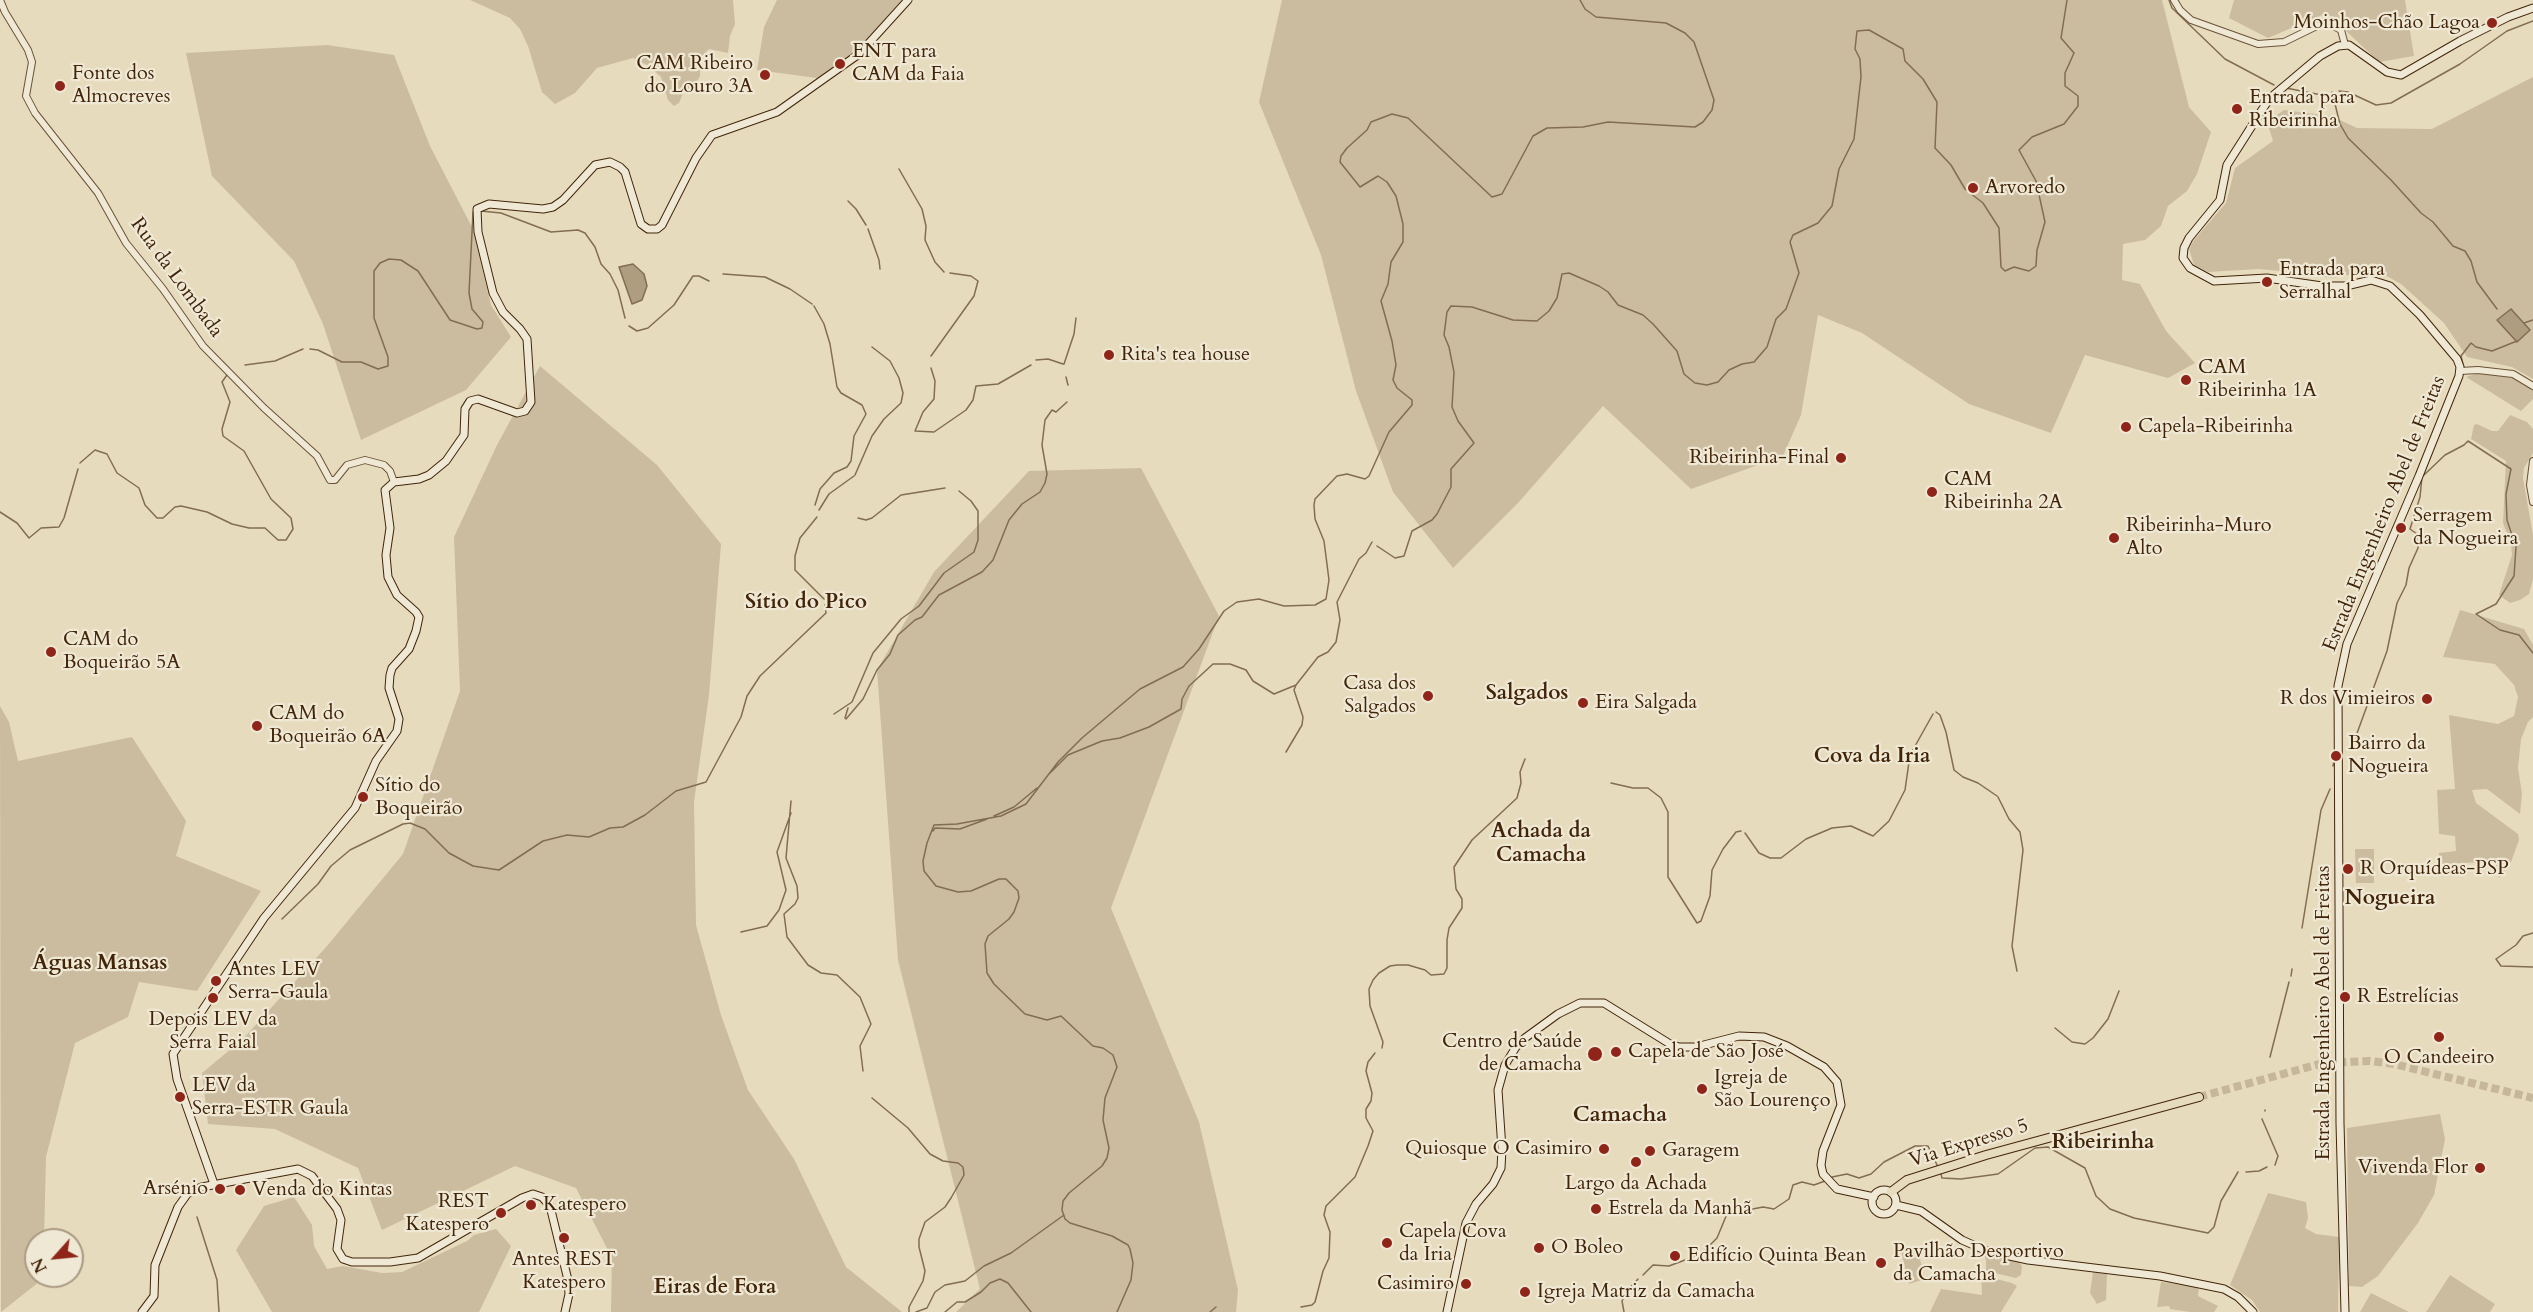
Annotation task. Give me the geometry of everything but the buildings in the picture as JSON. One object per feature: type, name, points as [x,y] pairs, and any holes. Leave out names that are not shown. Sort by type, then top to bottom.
[{"type":"main road","points":[[214,1184],[177,1079],[173,1054],[264,918],[355,807],[376,761],[398,731],[399,719],[389,688],[390,675],[392,668],[408,649],[419,617],[397,595],[388,577],[386,555],[390,528],[384,495],[387,487],[394,482],[419,479],[429,475],[446,462],[464,435],[465,409],[470,400],[478,399],[517,413],[525,411],[531,402],[527,339],[503,312],[493,293],[478,232],[476,212],[480,207],[489,204],[550,208],[563,200],[595,165],[610,162],[620,166],[625,172],[641,224],[648,229],[657,229],[662,225],[696,158],[712,135],[777,112],[859,54],[908,0]]},
{"type":"main road","points":[[2346,45],[2358,50],[2387,72],[2401,75],[2479,32],[2533,8]]},
{"type":"main road","name":"Estrada Engenheiro Abel de Freitas","points":[[2345,1312],[2340,1123],[2338,686],[2347,644],[2462,371],[2457,359],[2420,315],[2390,286],[2371,280],[2338,286],[2267,278],[2214,281],[2190,268],[2183,258],[2184,248],[2189,238],[2220,200],[2227,165],[2269,99],[2320,56],[2337,46],[2346,45]]},
{"type":"main road","points":[[1447,1312],[1466,1223],[1501,1168],[1498,1090],[1505,1065],[1516,1047],[1525,1038],[1574,1005],[1592,1001],[1604,1003],[1670,1044],[1679,1047],[1696,1047],[1739,1036],[1764,1037],[1793,1049],[1824,1067],[1837,1082],[1841,1105],[1822,1151],[1821,1164],[1826,1178],[1837,1189],[1874,1197]]},
{"type":"main road","name":"Via Expresso 5","points":[[1891,1192],[1907,1180],[1997,1152],[2199,1097]]},
{"type":"main road","points":[[142,1312],[154,1296],[155,1265],[181,1200],[194,1189],[298,1169],[308,1172],[340,1214],[341,1225],[337,1249],[343,1259],[352,1262],[390,1262],[418,1258],[516,1201],[528,1195],[537,1195],[550,1206],[561,1249],[569,1288],[565,1312]]},
{"type":"main road","points":[[1880,1191],[1891,1192],[1896,1198],[1896,1205],[1893,1211],[1882,1214],[1874,1208],[1874,1197],[1880,1191]]},
{"type":"main road","points":[[1896,1205],[1921,1211],[1962,1240],[1987,1251],[2028,1260],[2160,1276],[2224,1289],[2238,1297],[2253,1312]]},
{"type":"street","name":"Rua da Lombada","points":[[0,0],[28,50],[32,62],[26,96],[35,113],[98,193],[126,243],[163,289],[197,339],[227,372],[317,456],[330,480],[335,480],[347,465],[365,460],[384,465],[390,471],[394,482]]},
{"type":"street","points":[[2174,0],[2180,10],[2191,20],[2258,44],[2284,42],[2321,24],[2328,23],[2341,30],[2346,45]]},
{"type":"street","points":[[2462,371],[2478,370],[2512,374],[2533,386]]},
{"type":"street","points":[[2533,461],[2530,485],[2533,502]]},
{"type":"shaded area","points":[[470,0],[733,0],[735,24],[730,36],[728,53],[709,49],[700,58],[700,76],[695,85],[684,91],[679,103],[674,106],[668,100],[661,77],[649,66],[633,58],[597,68],[575,93],[555,104],[542,92],[528,46],[520,29],[510,18]]},
{"type":"shaded area","points":[[777,0],[903,0],[859,54],[824,79],[757,70],[764,27]]},
{"type":"shaded area","points":[[1282,0],[2162,0],[2189,107],[2211,132],[2197,174],[2187,191],[2168,206],[2161,226],[2145,240],[2123,244],[2122,280],[2140,284],[2166,331],[2195,363],[2168,378],[2085,355],[2051,433],[1969,404],[1862,333],[1818,315],[1801,415],[1783,456],[1691,489],[1603,406],[1518,503],[1453,568],[1393,492],[1356,391],[1321,255],[1259,102]]},
{"type":"shaded area","points":[[2234,0],[2405,0],[2414,56],[2379,62],[2327,13],[2268,38],[2229,18]]},
{"type":"shaded area","points":[[327,45],[394,55],[430,146],[473,229],[491,305],[511,337],[466,390],[361,440],[323,324],[294,261],[212,176],[186,53]]},
{"type":"shaded area","points":[[2533,77],[2533,379],[2512,367],[2467,357],[2444,323],[2401,284],[2376,270],[2331,278],[2259,269],[2208,272],[2194,265],[2189,249],[2226,203],[2235,168],[2273,141],[2269,128],[2274,117],[2284,110],[2331,116],[2357,128],[2432,129]]},
{"type":"shaded area","points":[[633,264],[644,274],[647,286],[642,300],[632,304],[619,267]]},
{"type":"shaded area","points":[[2511,309],[2530,330],[2517,342],[2497,320]]},
{"type":"shaded area","points":[[540,366],[657,465],[721,544],[709,695],[694,802],[696,925],[721,1015],[748,1090],[794,1159],[846,1267],[902,1312],[611,1312],[612,1258],[576,1188],[515,1166],[382,1230],[358,1168],[275,1129],[208,1124],[202,1073],[243,1039],[327,946],[403,854],[460,691],[454,537],[497,445]]},
{"type":"shaded area","points":[[2478,373],[2511,377],[2533,390],[2533,399],[2521,411],[2466,377]]},
{"type":"shaded area","points":[[2510,415],[2527,422],[2533,429],[2533,453],[2524,468],[2523,478],[2533,535],[2533,579],[2529,594],[2510,603],[2499,595],[2512,555],[2511,544],[2503,523],[2506,461],[2471,439],[2474,425],[2498,431]]},
{"type":"shaded area","points":[[1141,468],[1219,616],[1111,908],[1199,1122],[1238,1290],[1236,1312],[956,1312],[980,1289],[898,960],[877,670],[934,572],[1029,471]]},
{"type":"shaded area","points":[[2460,610],[2524,629],[2533,645],[2533,717],[2528,722],[2521,739],[2518,768],[2522,794],[2520,814],[2487,789],[2472,790],[2476,803],[2518,834],[2519,840],[2511,862],[2499,878],[2486,862],[2439,864],[2439,853],[2456,851],[2455,836],[2439,834],[2437,790],[2455,789],[2449,715],[2498,724],[2514,716],[2518,697],[2514,685],[2495,664],[2443,657]]},
{"type":"shaded area","points":[[0,706],[9,722],[18,761],[132,737],[186,821],[176,856],[261,891],[197,991],[139,982],[128,1017],[75,1043],[46,1157],[44,1228],[24,1228],[24,1288],[31,1288],[1,1312]]},
{"type":"shaded area","points":[[2355,849],[2374,849],[2374,883],[2356,883]]},
{"type":"shaded area","points":[[2440,1114],[2445,1139],[2434,1195],[2418,1223],[2378,1276],[2362,1287],[2349,1286],[2347,1128]]},
{"type":"shaded area","points":[[2268,1193],[2306,1202],[2308,1218],[2305,1228],[2316,1234],[2339,1237],[2338,1312],[2260,1312],[2252,1300],[2230,1285]]},
{"type":"shaded area","points":[[294,1197],[312,1225],[314,1246],[327,1269],[343,1266],[382,1273],[402,1272],[467,1241],[474,1235],[496,1229],[511,1246],[479,1312],[272,1312],[236,1250],[264,1206]]},
{"type":"shaded area","points":[[1917,1247],[1925,1279],[1909,1284],[1901,1251]]},
{"type":"shaded area","points":[[1982,1250],[2017,1260],[2022,1266],[2021,1275],[2016,1278],[1986,1271],[1986,1260]]},
{"type":"shaded area","points":[[2093,1272],[2107,1274],[2106,1300],[2097,1304],[2090,1293]]},
{"type":"shaded area","points":[[1981,1275],[2017,1286],[2001,1312],[1930,1312],[1941,1289],[1982,1295]]},
{"type":"shaded area","points":[[2450,1275],[2495,1304],[2490,1312],[2426,1312]]},
{"type":"shaded area","points":[[2161,1282],[2199,1287],[2198,1296],[2218,1306],[2214,1312],[2190,1312],[2170,1309],[2169,1306],[2157,1307]]},
{"type":"shaded area","points":[[2371,1293],[2409,1312],[2360,1312]]},
{"type":"waterway","points":[[1117,1312],[1131,1280],[1133,1263],[1128,1245],[1112,1236],[1070,1223],[1065,1219],[1062,1210],[1063,1201],[1069,1193],[1102,1166],[1107,1158],[1109,1148],[1103,1120],[1105,1098],[1117,1067],[1113,1055],[1103,1048],[1093,1046],[1061,1016],[1047,1020],[1025,1014],[994,984],[987,973],[985,944],[988,936],[1014,912],[1019,898],[1018,891],[1006,879],[999,879],[971,891],[958,892],[936,886],[924,871],[923,861],[927,843],[934,825],[957,824],[1001,816],[1026,804],[1058,762],[1082,738],[1140,689],[1183,667],[1199,649],[1224,611],[1237,602],[1259,599],[1284,606],[1315,605],[1326,599],[1329,580],[1324,541],[1315,519],[1315,499],[1337,476],[1347,474],[1365,479],[1369,476],[1389,432],[1412,405],[1412,400],[1397,388],[1393,380],[1396,365],[1381,301],[1388,284],[1391,262],[1403,242],[1403,224],[1396,196],[1387,182],[1378,176],[1360,187],[1340,162],[1347,148],[1367,130],[1371,122],[1392,114],[1408,118],[1492,197],[1502,194],[1533,136],[1547,128],[1583,127],[1608,122],[1695,127],[1703,122],[1712,110],[1714,100],[1694,42],[1685,33],[1666,23],[1596,17],[1585,9],[1580,0]]},
{"type":"waterway","points":[[1377,546],[1395,558],[1404,556],[1412,531],[1432,520],[1437,514],[1451,487],[1451,469],[1474,443],[1458,421],[1452,407],[1454,372],[1444,335],[1447,312],[1451,306],[1472,307],[1513,320],[1537,321],[1549,311],[1557,298],[1562,274],[1569,273],[1599,286],[1608,292],[1618,305],[1643,315],[1677,351],[1684,374],[1695,383],[1707,385],[1718,382],[1729,370],[1754,362],[1767,347],[1776,319],[1786,309],[1799,273],[1790,242],[1793,235],[1818,223],[1832,206],[1839,169],[1854,139],[1861,77],[1860,59],[1855,49],[1857,31],[1869,30],[1903,49],[1905,61],[1923,79],[1937,102],[1935,148],[1951,165],[1965,189],[1983,203],[1999,228],[2001,267],[2005,271],[2014,267],[2029,271],[2036,266],[2037,250],[2045,222],[2036,181],[2019,150],[2032,137],[2064,124],[2078,106],[2078,96],[2065,86],[2065,73],[2074,53],[2061,38],[2067,0]]},
{"type":"waterway","points":[[2169,0],[2172,8],[2225,59],[2274,85]]},
{"type":"waterway","points":[[2339,91],[2348,92],[2376,105],[2391,103],[2460,64],[2507,31],[2533,21]]},
{"type":"waterway","points":[[2286,88],[2332,97]]},
{"type":"waterway","points":[[2332,92],[2340,124],[2348,138],[2421,213],[2433,222],[2453,246],[2465,251],[2471,261],[2477,282],[2497,309]]},
{"type":"waterway","points":[[899,169],[922,209],[926,226],[925,240],[935,262],[944,272]]},
{"type":"waterway","points":[[848,201],[866,225]]},
{"type":"waterway","points":[[481,211],[501,213],[551,232],[578,230],[585,233],[618,290],[625,318]]},
{"type":"waterway","points":[[310,349],[318,350],[342,362],[361,362],[378,369],[388,366],[388,357],[374,318],[374,271],[380,263],[389,259],[401,260],[418,271],[450,320],[477,329],[482,328],[483,322],[472,309],[469,293],[473,212]]},
{"type":"waterway","points":[[868,229],[880,269]]},
{"type":"waterway","points":[[931,356],[974,296],[978,281],[971,276],[950,273]]},
{"type":"waterway","points":[[723,274],[765,277],[790,289],[812,304]]},
{"type":"waterway","points":[[629,326],[637,331],[648,328],[674,305],[693,276],[709,281]]},
{"type":"waterway","points":[[814,306],[824,324],[830,344],[837,387],[841,393],[862,405],[866,414],[854,436],[851,461],[847,467],[834,473],[820,489],[815,505]]},
{"type":"waterway","points":[[1064,364],[1074,334],[1076,318]]},
{"type":"waterway","points":[[2524,323],[2533,320]]},
{"type":"waterway","points":[[2464,368],[2461,356],[2471,343],[2476,347],[2492,351],[2517,341]]},
{"type":"waterway","points":[[855,475],[872,436],[884,419],[901,403],[903,393],[899,378],[890,361],[872,347]]},
{"type":"waterway","points":[[245,365],[275,361],[303,349]]},
{"type":"waterway","points":[[1036,360],[1048,359],[1063,364]]},
{"type":"waterway","points":[[931,368],[935,381],[934,399],[923,412],[915,431],[934,432],[966,410],[973,400],[976,386],[998,384],[1031,365]]},
{"type":"waterway","points":[[80,463],[95,450],[107,454],[117,473],[139,488],[145,505],[157,518],[163,518],[175,507],[181,506],[207,512],[232,524],[249,528],[265,528],[278,540],[286,540],[293,529],[291,518],[271,499],[244,451],[223,436],[222,429],[230,402],[222,382],[227,375]]},
{"type":"waterway","points":[[1066,377],[1068,385]]},
{"type":"waterway","points":[[846,719],[863,699],[877,670],[890,654],[898,635],[922,617],[939,595],[982,572],[993,560],[1009,520],[1022,504],[1040,492],[1045,483],[1047,474],[1042,445],[1045,420],[1052,410],[1056,412],[1067,402]]},
{"type":"waterway","points":[[2352,747],[2387,651],[2397,603],[2406,585],[2409,568],[2418,548],[2417,534],[2410,529],[2420,497],[2422,477],[2449,409]]},
{"type":"waterway","points":[[2424,475],[2445,455],[2468,441],[2511,469],[2506,494],[2507,520],[2516,547],[2514,576],[2496,604],[2476,614],[2500,630],[2519,635],[2533,653]]},
{"type":"waterway","points":[[0,512],[17,523],[29,538],[41,528],[59,527],[64,518],[78,469]]},
{"type":"waterway","points":[[819,510],[829,494],[854,476]]},
{"type":"waterway","points":[[858,518],[866,520],[872,518],[901,495],[945,488]]},
{"type":"waterway","points":[[834,714],[852,702],[873,653],[901,619],[919,606],[944,573],[974,552],[978,540],[978,511],[971,501],[959,491]]},
{"type":"waterway","points":[[817,517],[800,538],[795,556],[795,570],[824,599]]},
{"type":"waterway","points":[[1050,773],[1068,755],[1102,741],[1120,738],[1149,727],[1181,709],[1182,699],[1189,686],[1213,664],[1230,664],[1246,670],[1253,681],[1274,694],[1296,685],[1318,657],[1328,652],[1336,642],[1340,620],[1337,602],[1359,559],[1366,553],[1372,542]]},
{"type":"waterway","points":[[282,919],[318,884],[331,866],[350,850],[403,824],[410,823],[425,829],[449,853],[473,866],[499,870],[543,841],[567,835],[589,837],[610,828],[623,827],[645,815],[676,791],[706,782],[741,717],[747,696],[760,676],[826,613],[825,605]]},
{"type":"waterway","points":[[1286,752],[1302,725],[1303,717],[1294,690],[1296,685]]},
{"type":"waterway","points":[[845,718],[848,708]]},
{"type":"waterway","points":[[1936,712],[1940,715],[1946,732],[1954,770],[1997,796]]},
{"type":"waterway","points":[[1745,833],[1759,853],[1770,858],[1781,858],[1806,839],[1832,828],[1851,826],[1873,836],[1889,821],[1905,790],[1910,755],[1933,714]]},
{"type":"waterway","points":[[1382,1048],[1383,1042],[1370,1006],[1369,989],[1373,980],[1390,966],[1397,965],[1408,965],[1425,970],[1431,975],[1444,974],[1447,968],[1449,928],[1462,908],[1462,899],[1456,889],[1454,867],[1472,840],[1517,798],[1521,783],[1520,772],[1525,759]]},
{"type":"waterway","points":[[2333,766],[2334,762]]},
{"type":"waterway","points":[[1611,783],[1633,788],[1648,788],[1661,798],[1668,812],[1668,877],[1697,923],[1701,921],[1710,896],[1712,870],[1723,849],[1736,832],[1741,831]]},
{"type":"waterway","points":[[994,816],[1014,807],[1037,788]]},
{"type":"waterway","points":[[2302,928],[2321,810],[2330,789]]},
{"type":"waterway","points":[[1998,797],[2009,819],[2020,832],[2023,850],[2012,946],[2017,971]]},
{"type":"waterway","points":[[791,801],[786,858],[797,886],[798,898],[784,914],[787,937],[808,965],[821,973],[837,975],[860,997],[871,1024],[860,1046],[863,1071]]},
{"type":"waterway","points":[[741,932],[767,926],[779,910],[786,890],[777,852],[791,813]]},
{"type":"waterway","points":[[933,831],[935,828],[960,829],[987,819]]},
{"type":"waterway","points":[[2533,933],[2523,936],[2516,945],[2496,959],[2501,966],[2533,967]]},
{"type":"waterway","points":[[2291,976],[2292,969]]},
{"type":"waterway","points":[[2270,1057],[2289,982]]},
{"type":"waterway","points":[[2055,1028],[2072,1042],[2085,1044],[2093,1038],[2108,1019],[2119,991]]},
{"type":"waterway","points":[[1301,1307],[1312,1305],[1315,1302],[1329,1258],[1330,1232],[1324,1215],[1326,1206],[1355,1177],[1373,1131],[1366,1118],[1366,1109],[1371,1101],[1372,1093],[1366,1071],[1368,1062],[1375,1053]]},
{"type":"waterway","points":[[872,1098],[908,1128],[930,1154],[943,1161],[958,1163],[963,1167],[964,1175],[945,1207],[925,1222],[919,1239],[925,1271],[923,1281],[909,1307],[909,1312]]},
{"type":"waterway","points":[[2262,1119],[2278,1156],[2275,1165]]},
{"type":"waterway","points":[[1832,1177],[1847,1174],[1859,1178],[1871,1174],[1884,1162],[1915,1146],[1928,1146],[1938,1167]]},
{"type":"waterway","points":[[1941,1174],[1942,1178],[1961,1179],[1998,1174],[2035,1148],[2048,1147],[2085,1168],[2096,1196],[2110,1209],[2134,1218],[2208,1233],[2214,1227],[2221,1201],[2238,1172]]},
{"type":"waterway","points":[[2246,1172],[2259,1171],[2267,1167]]},
{"type":"waterway","points":[[1643,1275],[1653,1265],[1669,1266],[1701,1254],[1717,1238],[1727,1214],[1763,1207],[1774,1209],[1789,1199],[1793,1185],[1802,1182],[1814,1185],[1825,1181]]},
{"type":"waterway","points":[[916,1312],[927,1308],[935,1292],[945,1285],[965,1281],[984,1266],[1011,1253],[1064,1215]]},
{"type":"waterway","points":[[197,1217],[217,1280],[219,1312]]},
{"type":"waterway","points":[[945,1312],[957,1302],[965,1302],[990,1283],[1000,1279],[1008,1283],[1031,1312]]},
{"type":"waterway","points":[[1624,1312],[1622,1301],[1627,1291],[1638,1279]]},
{"type":"waterway","points":[[1210,1312],[1216,1307]]},
{"type":"tunnel","points":[[2199,1097],[2323,1063],[2370,1061],[2394,1064],[2533,1098]]},
{"type":"place","name":"Moinhos-Chão Lagoa","points":[[2492,23]]},
{"type":"place","name":"ENT para CAM da Faia","points":[[840,64]]},
{"type":"place","name":"CAM Ribeiro do Louro 3A","points":[[765,75]]},
{"type":"place","name":"Fonte dos Almocreves","points":[[60,86]]},
{"type":"place","name":"Entrada para Ribeirinha","points":[[2237,109]]},
{"type":"place","name":"Arvoredo","points":[[1973,188]]},
{"type":"place","name":"Entrada para Serralhal","points":[[2267,282]]},
{"type":"place","name":"Rita's tea house","points":[[1109,355]]},
{"type":"place","name":"CAM Ribeirinha 1A","points":[[2186,380]]},
{"type":"place","name":"Capela-Ribeirinha","points":[[2126,427]]},
{"type":"place","name":"Ribeirinha-Final","points":[[1841,458]]},
{"type":"place","name":"CAM Ribeirinha 2A","points":[[1932,492]]},
{"type":"place","name":"Serragem da Nogueira","points":[[2401,528]]},
{"type":"place","name":"Ribeirinha-Muro Alto","points":[[2114,538]]},
{"type":"place","name":"CAM do Boqueirão 5A","points":[[51,652]]},
{"type":"place","name":"Casa dos Salgados","points":[[1428,696]]},
{"type":"place","name":"R dos Vimieiros","points":[[2427,699]]},
{"type":"place","name":"Eira Salgada","points":[[1583,703]]},
{"type":"place","name":"CAM do Boqueirão 6A","points":[[257,726]]},
{"type":"place","name":"Bairro da Nogueira","points":[[2336,756]]},
{"type":"place","name":"Sítio do Boqueirão","points":[[363,797]]},
{"type":"place","name":"R Orquídeas-PSP","points":[[2348,869]]},
{"type":"place","name":"Antes LEV Serra-Gaula","points":[[216,981]]},
{"type":"place","name":"R Estrelícias","points":[[2345,997]]},
{"type":"place","name":"Depois LEV da Serra Faial","points":[[213,998]]},
{"type":"place","name":"O Candeeiro","points":[[2439,1037]]},
{"type":"place","name":"Capela de São José","points":[[1616,1052]]},
{"type":"place","name":"Centro de Saúde de Camacha","points":[[1595,1054]]},
{"type":"place","name":"Igreja de São Lourenço","points":[[1702,1089]]},
{"type":"place","name":"LEV da Serra-ESTR Gaula","points":[[180,1097]]},
{"type":"place","name":"Quiosque O Casimiro","points":[[1604,1149]]},
{"type":"place","name":"Garagem","points":[[1650,1151]]},
{"type":"place","name":"Largo da Achada","points":[[1636,1162]]},
{"type":"place","name":"Vivenda Flor","points":[[2480,1168]]},
{"type":"place","name":"Arsénio","points":[[220,1189]]},
{"type":"place","name":"Venda do Kintas","points":[[240,1190]]},
{"type":"place","name":"Katespero","points":[[531,1205]]},
{"type":"place","name":"Estrela da Manhã","points":[[1596,1209]]},
{"type":"place","name":"REST Katespero","points":[[501,1213]]},
{"type":"place","name":"Antes REST Katespero","points":[[564,1238]]},
{"type":"place","name":"Capela Cova da Iria","points":[[1387,1243]]},
{"type":"place","name":"O Boleo","points":[[1539,1248]]},
{"type":"place","name":"Edifício Quinta Bean","points":[[1675,1256]]},
{"type":"place","name":"Pavilhão Desportivo da Camacha","points":[[1881,1263]]},
{"type":"place","name":"Casimiro","points":[[1466,1284]]},
{"type":"place","name":"Igreja Matriz da Camacha","points":[[1525,1292]]},
{"type":"district","name":"Sítio do Pico","points":[[806,603]]},
{"type":"district","name":"Salgados","points":[[1527,694]]},
{"type":"district","name":"Cova da Iria","points":[[1872,757]]},
{"type":"district","name":"Achada da Camacha","points":[[1541,844]]},
{"type":"district","name":"Nogueira","points":[[2390,899]]},
{"type":"district","name":"Águas Mansas","points":[[100,964]]},
{"type":"district","name":"Camacha","points":[[1620,1116]]},
{"type":"district","name":"Ribeirinha","points":[[2103,1143]]},
{"type":"district","name":"Eiras de Fora","points":[[715,1288]]}]
